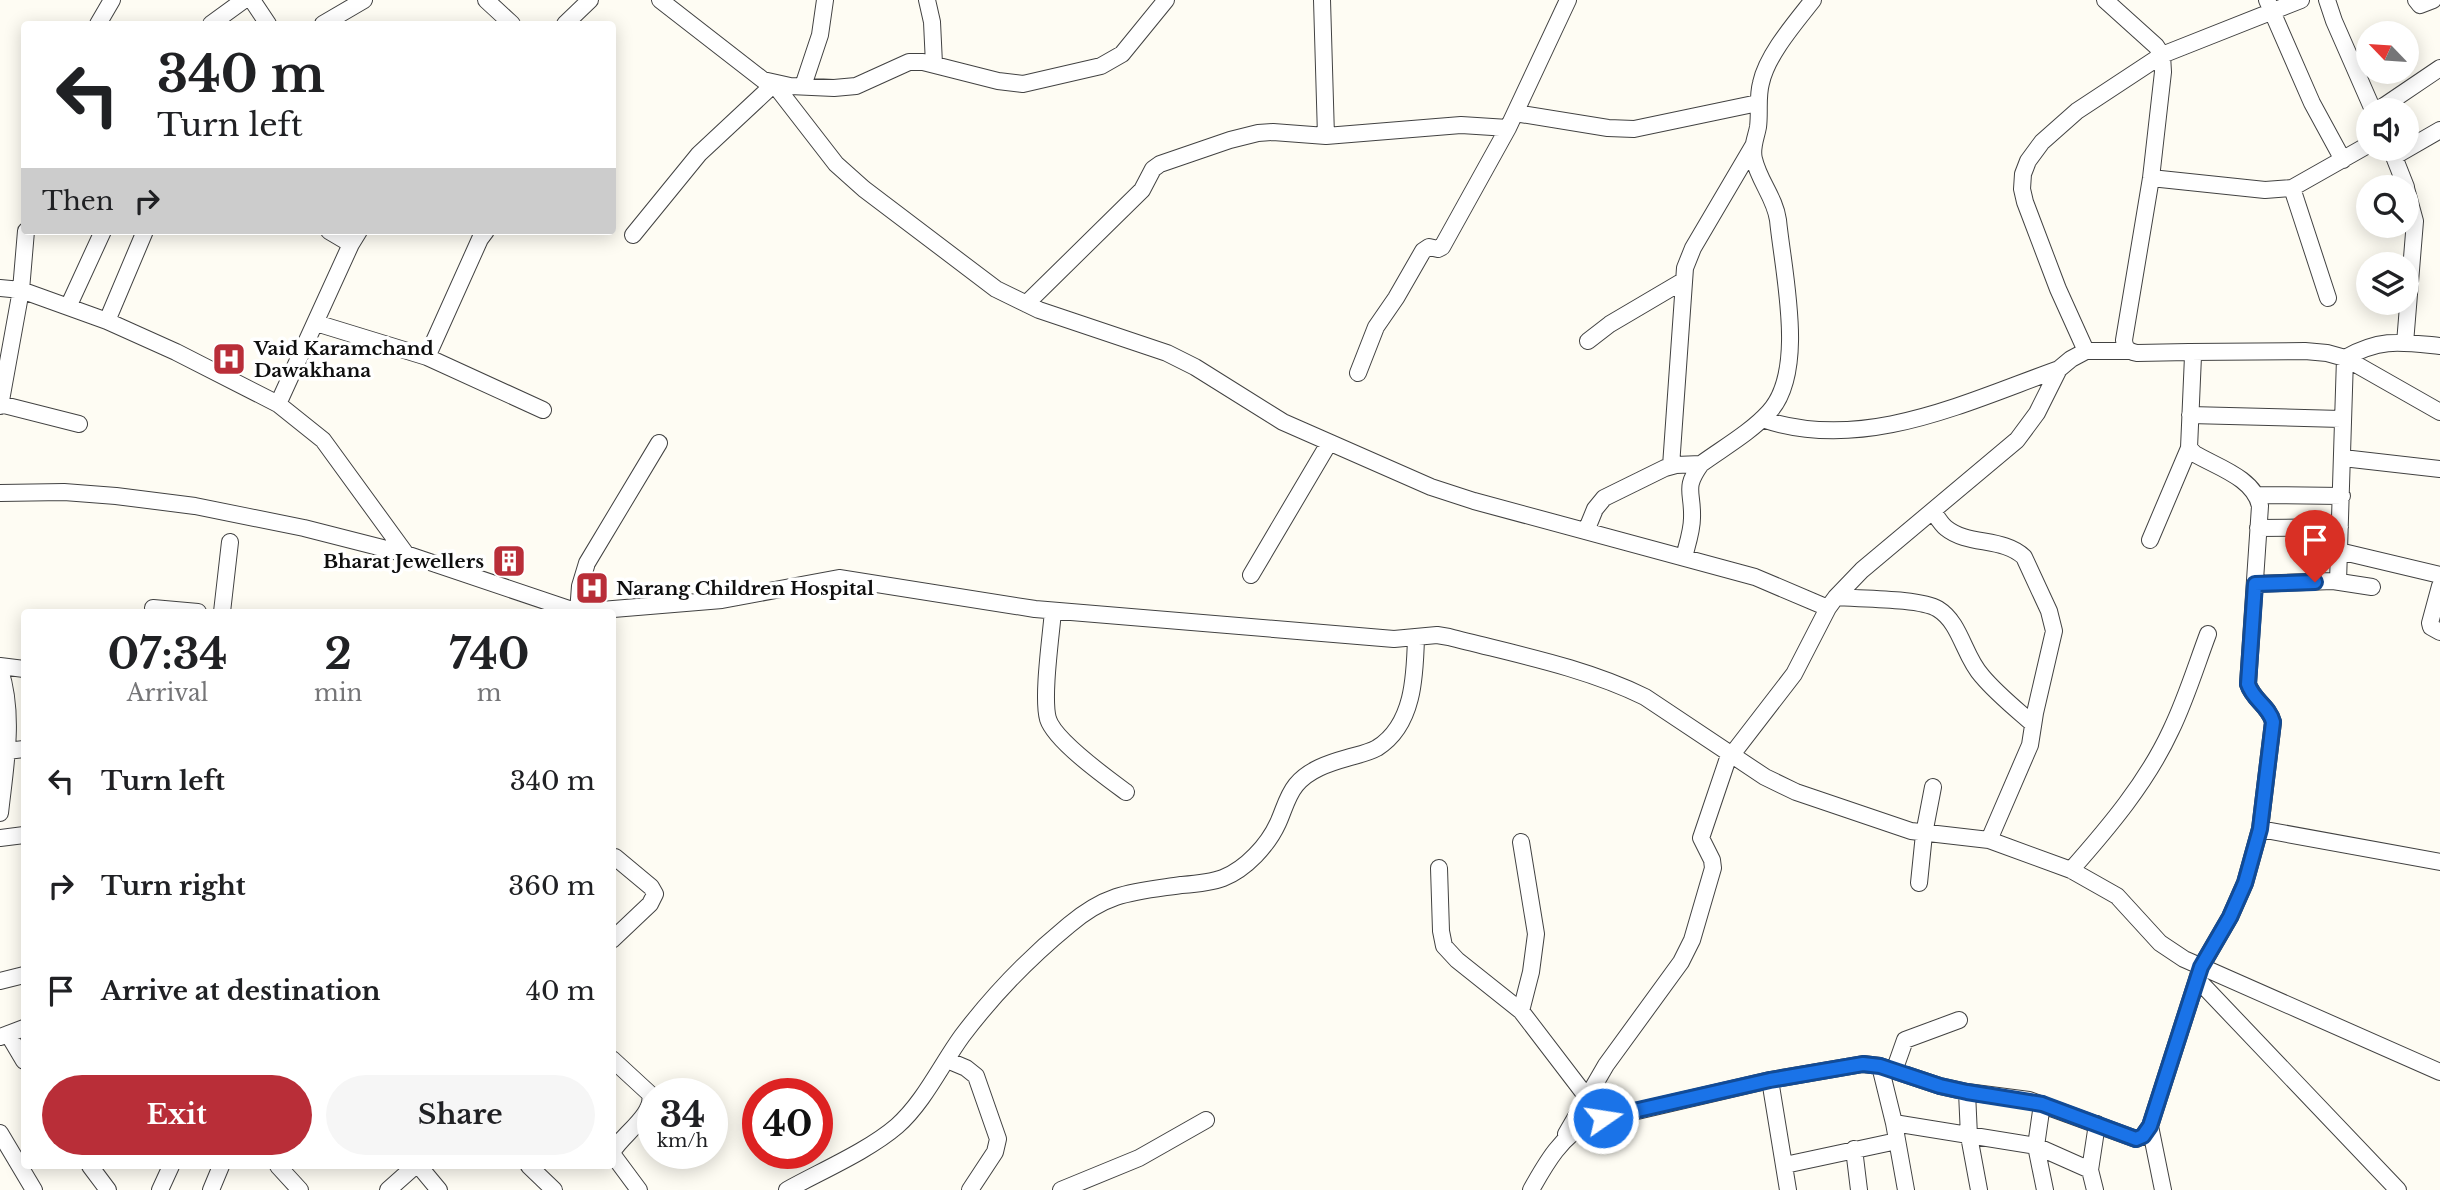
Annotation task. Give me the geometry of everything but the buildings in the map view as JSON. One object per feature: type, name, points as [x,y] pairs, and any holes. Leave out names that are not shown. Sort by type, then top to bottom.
[{"type":"street","points":[[100,21],[112,0]]},
{"type":"street","points":[[215,21],[244,0]]},
{"type":"street","points":[[251,0],[266,21]]},
{"type":"street","points":[[340,20],[363,0]]},
{"type":"street","points":[[486,0],[509,21]]},
{"type":"street","points":[[568,21],[590,0]]},
{"type":"street","points":[[660,0],[752,74],[774,84],[845,88],[867,82],[909,62],[934,64],[1011,84],[1023,84],[1101,66],[1122,54],[1166,0]]},
{"type":"street","points":[[803,86],[820,35],[825,0]]},
{"type":"street","points":[[927,0],[932,22],[934,64]]},
{"type":"street","points":[[1322,0],[1326,136]]},
{"type":"street","points":[[1358,373],[1380,320],[1423,251],[1429,247],[1442,247],[1515,113],[1568,0]]},
{"type":"street","points":[[1671,466],[1685,268],[1693,248],[1753,146],[1758,125],[1761,79],[1813,0]]},
{"type":"street","points":[[2086,351],[2058,289],[2025,202],[2023,174],[2028,161],[2042,142],[2077,111],[2162,55],[2269,5],[2301,0]]},
{"type":"street","points":[[2327,0],[2369,98]]},
{"type":"street","points":[[2416,0],[2424,6],[2433,0]]},
{"type":"street","points":[[2108,1],[2148,38],[2162,55],[2163,72],[2151,178],[2124,340],[2129,351]]},
{"type":"street","points":[[2269,5],[2312,103],[2343,160]]},
{"type":"street","points":[[2394,98],[2440,68]]},
{"type":"street","points":[[633,235],[699,154],[774,84]]},
{"type":"street","points":[[774,84],[822,148],[849,177],[982,280],[1026,304],[1167,354],[1195,367],[1283,422],[1451,494],[1755,577],[1832,603],[1922,604],[1939,610],[1952,623],[1972,664],[1981,676],[2033,724]]},
{"type":"street","points":[[1515,113],[1608,128],[1634,129],[1758,103]]},
{"type":"street","points":[[1026,304],[1142,190],[1153,169],[1160,164],[1258,133],[1326,136],[1448,125],[1507,128]]},
{"type":"street","points":[[2419,140],[2440,130]]},
{"type":"street","points":[[1684,557],[1693,515],[1690,482],[1701,464],[1770,411],[1782,391],[1791,356],[1776,207],[1758,172],[1753,146]]},
{"type":"street","points":[[2151,178],[2265,190],[2292,188],[2356,152]]},
{"type":"street","points":[[2292,188],[2328,298]]},
{"type":"street","points":[[26,235],[21,290],[0,405],[79,424]]},
{"type":"street","points":[[69,305],[101,235]]},
{"type":"street","points":[[107,321],[143,235]]},
{"type":"street","points":[[427,357],[484,235]]},
{"type":"street","points":[[278,404],[355,237]]},
{"type":"street","points":[[2405,343],[2414,238]]},
{"type":"street","points":[[1588,341],[1610,324],[1683,281]]},
{"type":"street","points":[[0,288],[21,290],[69,305],[176,352],[278,404],[323,440],[406,554]]},
{"type":"street","points":[[316,323],[427,357],[542,410]]},
{"type":"street","points":[[2345,358],[2374,344],[2440,345]]},
{"type":"street","points":[[1762,419],[1785,427],[1816,431],[1884,427],[1941,411],[2059,369],[2086,351],[2327,353],[2345,358],[2440,412]]},
{"type":"street","points":[[2150,540],[2189,447],[2195,360],[2189,352]]},
{"type":"street","points":[[2338,582],[2345,358]]},
{"type":"street","points":[[1531,1190],[1606,1065],[1687,953],[1713,868],[1712,860],[1702,842],[1702,832],[1731,755],[1794,674],[1832,603],[1862,570],[2017,440],[2037,413],[2059,369]]},
{"type":"street","points":[[2190,415],[2341,419]]},
{"type":"street","points":[[578,609],[580,586],[587,563],[659,443]]},
{"type":"street","points":[[1251,575],[1329,443]]},
{"type":"street","points":[[1563,1139],[1577,1128],[1596,1120],[1770,1080],[1853,1065],[1887,1068],[1940,1086],[2042,1104],[2136,1139],[2143,1136],[2150,1126],[2199,973],[2245,883],[2260,829],[2273,722],[2271,714],[2254,696],[2248,684],[2260,506],[2258,495],[2242,480],[2195,454],[2189,447]]},
{"type":"street","points":[[2343,458],[2440,469]]},
{"type":"street","points":[[1586,531],[1595,509],[1604,498],[1671,466],[1701,464]]},
{"type":"street","points":[[0,493],[64,492],[116,495],[195,506],[304,528],[406,554],[569,609]]},
{"type":"street","points":[[2258,495],[2342,496]]},
{"type":"street","points":[[1933,511],[1948,530],[2017,551],[2029,565],[2049,611],[2054,631],[2025,759],[1989,840]]},
{"type":"street","points":[[2258,528],[2340,527]]},
{"type":"street","points":[[222,609],[230,542]]},
{"type":"street","points":[[2339,551],[2440,575]]},
{"type":"street","points":[[615,609],[715,601],[839,578],[1053,611],[1394,639],[1437,635],[1611,682],[1645,697],[1765,777],[1796,792],[1924,834],[1989,840],[2071,870],[2117,896],[2160,943],[2199,973],[2224,1006],[2398,1190]]},
{"type":"street","points":[[2255,584],[2338,582],[2372,587]]},
{"type":"street","points":[[2440,586],[2430,623],[2431,628],[2440,632]]},
{"type":"street","points":[[153,608],[164,609]]},
{"type":"street","points":[[1053,611],[1048,687],[1049,720],[1054,730],[1096,770],[1126,792]]},
{"type":"street","points":[[2071,870],[2116,817],[2154,762],[2176,720],[2208,634]]},
{"type":"street","points":[[787,1190],[877,1140],[895,1127],[911,1111],[972,1024],[1008,982],[1072,922],[1115,895],[1134,890],[1214,881],[1236,872],[1263,847],[1277,825],[1289,796],[1305,776],[1332,762],[1377,748],[1384,743],[1393,733],[1409,703],[1415,676],[1416,637]]},
{"type":"street","points":[[0,813],[7,751],[8,709],[0,668],[21,669]]},
{"type":"street","points":[[7,751],[21,749]]},
{"type":"street","points":[[1919,883],[1924,834],[1933,787]]},
{"type":"street","points":[[2260,829],[2440,862]]},
{"type":"street","points":[[0,838],[21,835]]},
{"type":"street","points":[[1521,842],[1536,934],[1531,972],[1521,1012]]},
{"type":"street","points":[[616,858],[651,887],[655,894],[650,904],[616,936]]},
{"type":"street","points":[[1439,868],[1444,946],[1457,960],[1521,1012],[1586,1096]]},
{"type":"street","points":[[2199,973],[2241,985],[2440,1072]]},
{"type":"street","points":[[0,981],[21,976]]},
{"type":"street","points":[[2224,1006],[2241,985]]},
{"type":"street","points":[[1906,1190],[1887,1068],[1905,1040],[1959,1020]]},
{"type":"street","points":[[21,1029],[4,1035],[21,1057]]},
{"type":"street","points":[[947,1060],[976,1076],[998,1139],[995,1152],[970,1190]]},
{"type":"street","points":[[616,1063],[650,1094],[651,1100],[648,1109],[616,1147]]},
{"type":"street","points":[[1770,1080],[1788,1190]]},
{"type":"street","points":[[1967,1092],[1969,1136],[1979,1190]]},
{"type":"street","points":[[2042,1104],[2036,1146],[2045,1190]]},
{"type":"street","points":[[1070,1189],[1139,1158],[1206,1120]]},
{"type":"street","points":[[1894,1123],[2036,1146],[2090,1170]]},
{"type":"street","points":[[2095,1190],[2090,1170],[2097,1124]]},
{"type":"street","points":[[2150,1126],[2163,1190]]},
{"type":"street","points":[[0,1133],[21,1168]]},
{"type":"street","points":[[1785,1165],[1897,1141]]},
{"type":"street","points":[[1854,1149],[1859,1190]]},
{"type":"street","points":[[616,1160],[639,1190]]},
{"type":"street","points":[[21,1169],[34,1190]]},
{"type":"street","points":[[92,1169],[108,1190]]},
{"type":"street","points":[[159,1190],[170,1169]]},
{"type":"street","points":[[211,1190],[220,1169]]},
{"type":"street","points":[[281,1169],[300,1190]]},
{"type":"street","points":[[388,1190],[413,1169]]},
{"type":"street","points":[[420,1169],[439,1190]]},
{"type":"street","points":[[532,1169],[554,1190]]},
{"type":"place","name":"Vaid Karamchand Dawakhana","points":[[229,359]]},
{"type":"place","name":"Bharat Jewellers","points":[[509,561]]},
{"type":"place","name":"Narang Children Hospital","points":[[592,588]]},
{"type":"route","points":[[1603,1118],[1770,1080],[1863,1064],[1880,1066],[1967,1092],[2029,1100],[2136,1139],[2143,1136],[2150,1126],[2201,967],[2238,901],[2260,829],[2273,722],[2271,714],[2250,691],[2248,684],[2255,584],[2315,582]]}]
